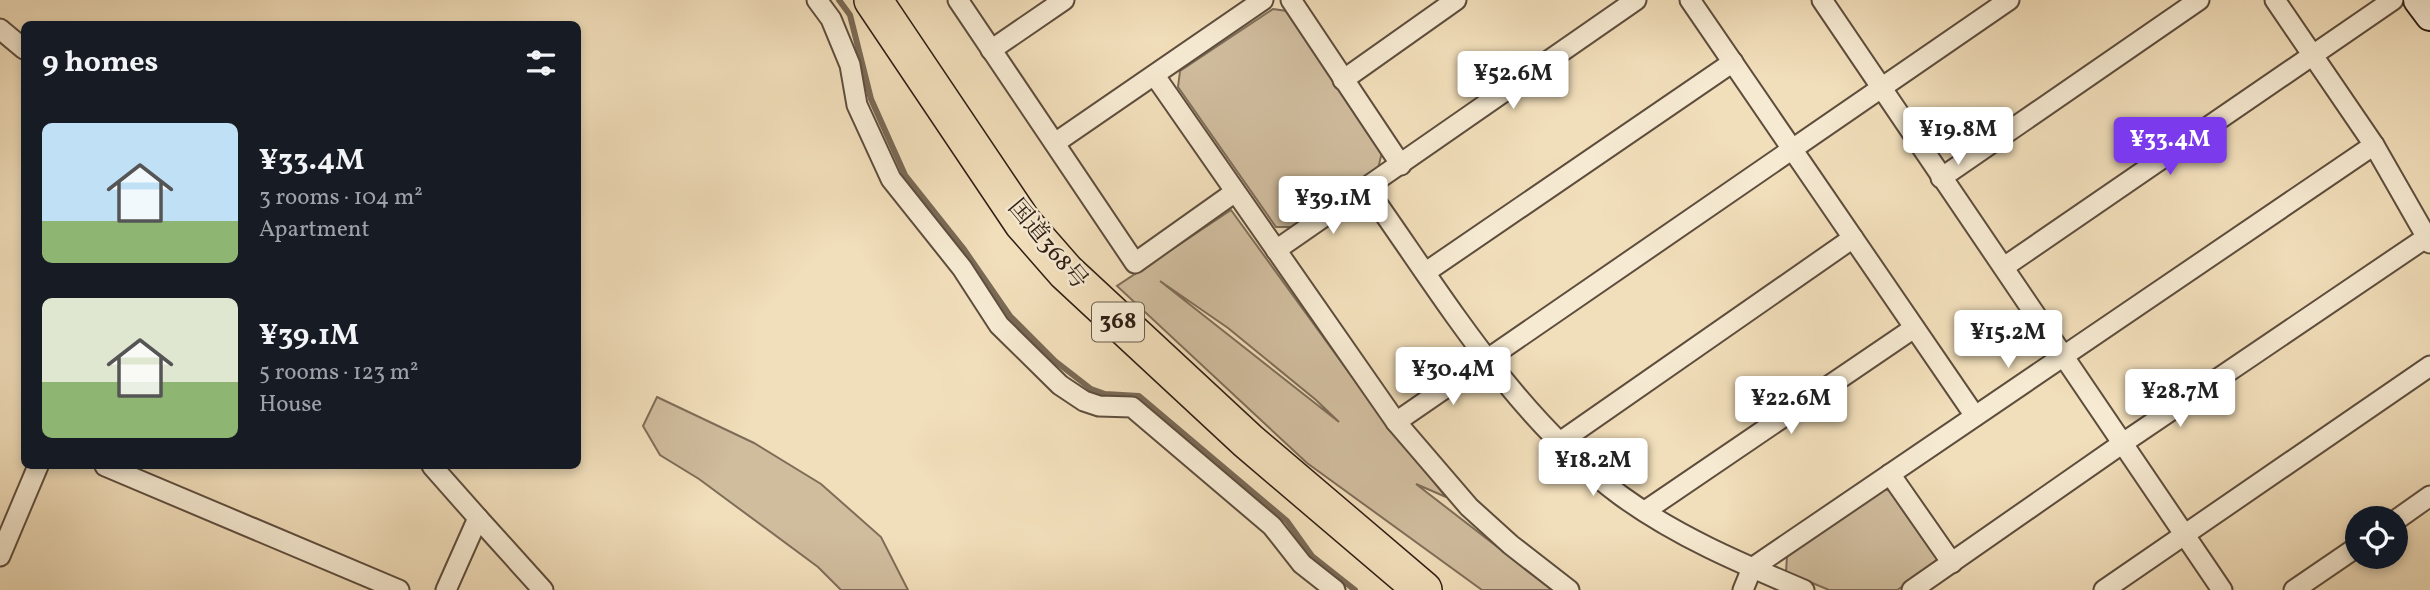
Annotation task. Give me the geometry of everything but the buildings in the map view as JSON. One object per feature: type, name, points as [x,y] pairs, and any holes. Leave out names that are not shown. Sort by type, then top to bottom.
[{"type":"highway","name":"国道368号","points":[[873,0],[1023,223],[1066,272],[1248,441],[1423,590]]},
{"type":"street","points":[[817,0],[831,19],[850,65],[857,105],[891,179],[962,268],[999,324],[1060,385],[1084,401],[1098,406],[1132,407],[1272,526],[1302,564],[1335,590]]},
{"type":"street","points":[[958,0],[1135,263],[1235,192]]},
{"type":"street","points":[[991,50],[1064,0]]},
{"type":"street","points":[[1055,143],[1263,0]]},
{"type":"street","points":[[1291,0],[1401,165]]},
{"type":"street","points":[[1343,80],[1456,0]]},
{"type":"street","points":[[1276,250],[1636,0]]},
{"type":"street","points":[[1690,0],[1975,416]]},
{"type":"street","points":[[1822,0],[2222,590]]},
{"type":"street","points":[[1396,422],[2009,0]]},
{"type":"street","points":[[1941,178],[2199,0]]},
{"type":"street","points":[[1913,590],[2123,443],[2429,240],[2374,145],[2275,0]]},
{"type":"street","points":[[2004,267],[2393,0]]},
{"type":"street","points":[[2418,0],[2430,16]]},
{"type":"street","points":[[0,29],[21,47]]},
{"type":"street","points":[[1426,272],[1733,62]]},
{"type":"street","points":[[1155,76],[1396,422],[1469,507],[1511,545],[1569,590]]},
{"type":"street","points":[[1742,590],[1752,568],[2374,145]]},
{"type":"street","points":[[1367,189],[1488,360],[1544,427],[1560,442],[1619,494],[1644,511],[1694,541],[1804,590]]},
{"type":"street","points":[[1560,442],[1853,238]]},
{"type":"street","points":[[1644,511],[1914,328]]},
{"type":"street","points":[[2104,590],[2430,366]]},
{"type":"street","points":[[0,556],[37,469]]},
{"type":"street","points":[[112,469],[400,590]]},
{"type":"street","points":[[435,469],[543,590]]},
{"type":"street","points":[[1890,474],[1952,563]]},
{"type":"street","points":[[2408,512],[2430,496]]},
{"type":"street","points":[[446,590],[478,518]]},
{"type":"street","points":[[2294,590],[2345,555]]},
{"type":"shaded area","points":[[1273,9],[1287,11],[1382,152],[1378,169],[1294,227],[1276,227],[1178,87],[1180,71]]},
{"type":"shaded area","points":[[1231,210],[1379,414],[1446,497],[1416,484],[1553,590],[1482,590],[1307,463],[1117,286]],"holes":[[[1160,281],[1228,328],[1316,400],[1339,422]]]},
{"type":"shaded area","points":[[657,397],[754,443],[821,484],[881,537],[908,590],[841,590],[818,567],[699,479],[660,455],[643,426]]},
{"type":"shaded area","points":[[1884,489],[1894,492],[1937,553],[1937,564],[1897,590],[1829,590],[1786,572],[1787,556]]},
{"type":"waterway","points":[[839,0],[850,15],[871,99],[905,175],[963,248],[1010,316],[1055,361],[1091,389],[1105,394],[1139,396],[1287,521],[1312,556],[1355,590]]}]
